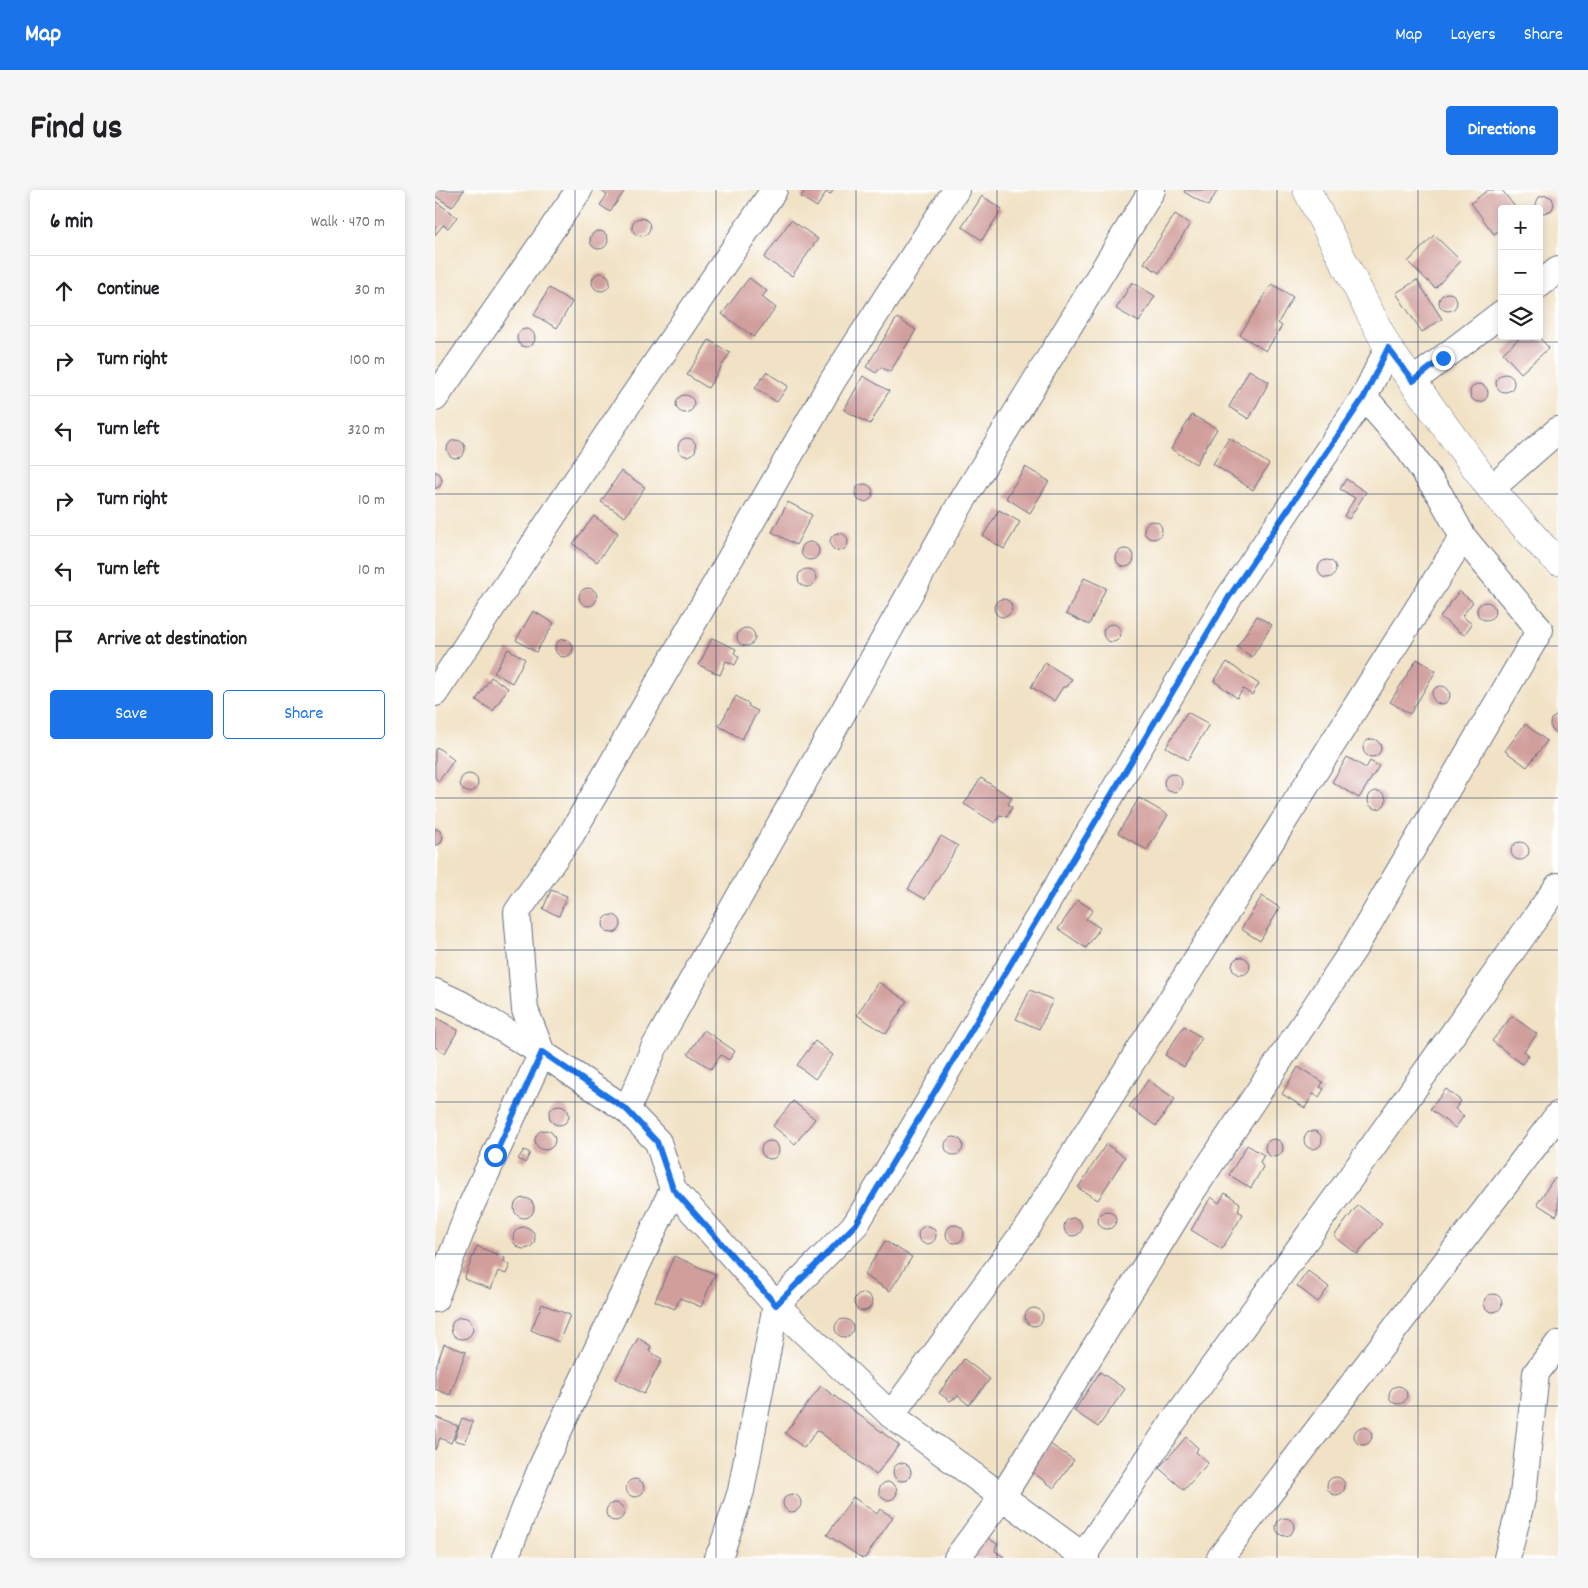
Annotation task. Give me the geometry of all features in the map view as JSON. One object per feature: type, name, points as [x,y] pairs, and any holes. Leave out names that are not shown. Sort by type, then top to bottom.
[{"type":"street","points":[[435,398],[579,190]]},
{"type":"street","points":[[435,693],[601,443],[773,190]]},
{"type":"street","points":[[435,1299],[471,1206],[542,1052],[525,1010],[517,912],[571,835],[833,380],[956,190]]},
{"type":"street","points":[[627,1110],[655,1048],[958,508],[1152,190]]},
{"type":"street","points":[[1307,190],[1388,348],[1491,489],[1558,561]]},
{"type":"street","points":[[1543,281],[1558,270]]},
{"type":"street","points":[[1413,381],[1498,316]]},
{"type":"street","points":[[725,1555],[741,1490],[776,1305],[856,1224],[1229,597],[1364,397],[1388,348]]},
{"type":"street","points":[[957,1558],[1002,1497],[1191,1193],[1355,947],[1540,630],[1463,537],[1441,495],[1405,444],[1364,397]]},
{"type":"street","points":[[1491,489],[1558,430]]},
{"type":"street","points":[[891,1416],[1029,1225],[1463,537]]},
{"type":"street","points":[[435,992],[461,1004],[542,1052],[627,1110],[657,1142],[673,1189],[776,1305],[891,1416],[1084,1557],[1173,1422],[1341,1191],[1558,886]]},
{"type":"street","points":[[1220,1558],[1558,1115]]},
{"type":"street","points":[[505,1558],[542,1466],[673,1189]]},
{"type":"street","points":[[1507,1558],[1523,1495],[1536,1373],[1558,1344]]},
{"type":"building","points":[[435,190],[464,190],[452,207],[435,196]]},
{"type":"building","points":[[600,190],[625,190],[610,212],[600,205],[607,195]]},
{"type":"building","points":[[805,190],[833,190],[831,194],[826,192],[817,207],[801,197]]},
{"type":"building","points":[[1185,190],[1218,190],[1208,206],[1184,192]]},
{"type":"building","points":[[1488,190],[1502,190],[1513,205],[1498,205],[1498,232],[1494,234],[1471,203]]},
{"type":"building","points":[[1546,195],[1552,198],[1554,204],[1552,210],[1543,212],[1543,205],[1536,205],[1539,197]]},
{"type":"building","points":[[982,196],[1002,209],[982,240],[962,227]]},
{"type":"building","points":[[435,201],[457,217],[448,228],[443,225],[435,235]]},
{"type":"building","points":[[1175,214],[1190,224],[1159,273],[1144,263]]},
{"type":"building","points":[[641,218],[647,221],[650,227],[647,233],[641,236],[635,233],[632,227],[635,221]]},
{"type":"building","points":[[791,220],[818,239],[792,276],[764,258]]},
{"type":"building","points":[[599,231],[605,234],[608,240],[605,246],[599,249],[593,246],[590,240],[593,234]]},
{"type":"building","points":[[1434,235],[1461,261],[1435,288],[1408,262]]},
{"type":"building","points":[[601,273],[607,276],[610,282],[607,288],[601,291],[595,288],[592,282],[595,276]]},
{"type":"building","points":[[749,278],[767,291],[762,297],[776,308],[754,337],[722,314]]},
{"type":"building","points":[[1417,280],[1442,319],[1422,332],[1396,293]]},
{"type":"building","points":[[1132,282],[1155,296],[1139,322],[1116,309]]},
{"type":"building","points":[[1272,284],[1293,297],[1278,323],[1282,326],[1266,351],[1240,335]]},
{"type":"building","points":[[549,288],[572,302],[557,328],[534,315]]},
{"type":"building","points":[[1448,293],[1454,296],[1457,302],[1454,308],[1448,311],[1442,308],[1439,302],[1442,296]]},
{"type":"building","points":[[897,318],[916,330],[890,372],[881,367],[876,373],[866,367]]},
{"type":"building","points":[[526,329],[532,332],[535,338],[532,344],[526,347],[520,344],[517,338],[520,332]]},
{"type":"building","points":[[709,340],[730,353],[708,388],[687,375]]},
{"type":"building","points":[[1518,340],[1542,340],[1549,348],[1521,373],[1503,353]]},
{"type":"building","points":[[1249,370],[1269,382],[1249,419],[1229,407]]},
{"type":"building","points":[[766,372],[788,386],[777,402],[755,388]]},
{"type":"building","points":[[1505,374],[1511,377],[1514,383],[1511,389],[1505,392],[1499,389],[1496,383],[1499,377]]},
{"type":"building","points":[[863,376],[889,391],[870,424],[844,410]]},
{"type":"building","points":[[1479,384],[1485,387],[1488,393],[1485,399],[1479,402],[1473,399],[1470,393],[1473,387]]},
{"type":"building","points":[[685,395],[691,398],[694,404],[691,410],[685,413],[679,410],[676,404],[679,398]]},
{"type":"building","points":[[1192,415],[1217,429],[1196,464],[1171,449]]},
{"type":"building","points":[[687,438],[693,441],[696,447],[693,453],[687,456],[681,453],[678,447],[681,441]]},
{"type":"building","points":[[1229,438],[1269,464],[1253,490],[1213,464]]},
{"type":"building","points":[[456,440],[462,443],[465,449],[462,455],[456,458],[450,455],[447,449],[450,443]]},
{"type":"building","points":[[1025,467],[1049,481],[1030,513],[1006,498]]},
{"type":"building","points":[[435,471],[440,474],[442,480],[440,486],[435,489]]},
{"type":"building","points":[[621,471],[645,487],[625,517],[601,502]]},
{"type":"building","points":[[1346,479],[1366,492],[1349,519],[1344,516],[1355,498],[1340,489]]},
{"type":"building","points":[[864,484],[870,487],[873,493],[870,499],[864,502],[858,499],[855,493],[858,487]]},
{"type":"building","points":[[788,502],[812,515],[796,545],[772,532]]},
{"type":"building","points":[[999,510],[1020,522],[1004,549],[983,536]]},
{"type":"building","points":[[594,516],[618,533],[597,562],[573,544]]},
{"type":"building","points":[[1153,521],[1159,524],[1162,530],[1159,536],[1153,539],[1147,536],[1144,530],[1147,524]]},
{"type":"building","points":[[839,533],[845,536],[848,542],[845,548],[839,551],[833,548],[830,542],[833,536]]},
{"type":"building","points":[[810,542],[816,545],[819,551],[816,557],[810,560],[804,557],[801,551],[804,545]]},
{"type":"building","points":[[1125,549],[1131,552],[1134,558],[1131,564],[1125,567],[1119,564],[1116,558],[1119,552]]},
{"type":"building","points":[[1327,560],[1333,563],[1336,569],[1333,575],[1327,578],[1321,575],[1318,569],[1321,563]]},
{"type":"building","points":[[807,569],[813,572],[816,578],[813,584],[807,587],[801,584],[798,578],[801,572]]},
{"type":"building","points":[[1084,578],[1106,588],[1089,625],[1066,614]]},
{"type":"building","points":[[588,588],[594,591],[597,597],[594,603],[588,606],[582,603],[579,597],[582,591]]},
{"type":"building","points":[[1459,591],[1473,602],[1462,616],[1472,624],[1464,635],[1440,617]]},
{"type":"building","points":[[1003,599],[1009,602],[1012,608],[1009,614],[1003,617],[997,614],[994,608],[997,602]]},
{"type":"building","points":[[1486,602],[1492,605],[1495,611],[1492,617],[1486,620],[1480,617],[1477,611],[1480,605]]},
{"type":"building","points":[[533,611],[554,623],[536,652],[516,640]]},
{"type":"building","points":[[1257,616],[1272,625],[1252,657],[1237,647]]},
{"type":"building","points":[[1112,624],[1118,627],[1121,633],[1118,639],[1112,642],[1106,639],[1103,633],[1106,627]]},
{"type":"building","points":[[746,628],[752,631],[755,637],[752,643],[746,646],[740,643],[737,637],[740,631]]},
{"type":"building","points":[[712,638],[736,649],[734,653],[739,657],[735,665],[726,661],[720,675],[699,665]]},
{"type":"building","points":[[564,639],[570,642],[573,648],[570,654],[564,657],[558,654],[555,648],[558,642]]},
{"type":"building","points":[[508,649],[525,659],[512,683],[494,673]]},
{"type":"building","points":[[1417,659],[1436,671],[1410,714],[1390,702]]},
{"type":"building","points":[[1227,662],[1259,684],[1252,695],[1243,689],[1237,698],[1214,681]]},
{"type":"building","points":[[1045,663],[1072,679],[1067,687],[1063,687],[1054,701],[1031,687]]},
{"type":"building","points":[[491,677],[508,688],[493,711],[476,700]]},
{"type":"building","points":[[1441,686],[1447,689],[1450,695],[1447,701],[1441,704],[1435,701],[1432,695],[1435,689]]},
{"type":"building","points":[[736,696],[749,704],[748,706],[758,711],[742,739],[719,726]]},
{"type":"building","points":[[1187,712],[1209,724],[1188,760],[1166,747]]},
{"type":"building","points":[[1558,715],[1558,733],[1552,730],[1550,725],[1551,719]]},
{"type":"building","points":[[1525,724],[1547,741],[1527,767],[1505,751]]},
{"type":"building","points":[[1372,739],[1378,742],[1381,748],[1378,754],[1372,757],[1366,754],[1363,748],[1366,742]]},
{"type":"building","points":[[437,747],[454,760],[439,781],[435,778],[435,750]]},
{"type":"building","points":[[1347,757],[1366,768],[1370,761],[1379,766],[1359,798],[1332,782]]},
{"type":"building","points":[[469,774],[475,777],[478,783],[475,789],[469,792],[463,789],[460,783],[463,777]]},
{"type":"building","points":[[1173,774],[1179,777],[1182,783],[1179,789],[1173,792],[1167,789],[1164,783],[1167,777]]},
{"type":"building","points":[[981,778],[1012,798],[1008,804],[1012,807],[1007,817],[1000,815],[995,823],[964,804]]},
{"type":"building","points":[[1377,791],[1383,794],[1386,800],[1383,806],[1377,809],[1371,806],[1368,800],[1371,794]]},
{"type":"building","points":[[1139,798],[1168,815],[1147,850],[1118,833]]},
{"type":"building","points":[[435,828],[440,831],[443,837],[441,843],[435,846]]},
{"type":"building","points":[[941,836],[958,846],[925,899],[908,889]]},
{"type":"building","points":[[1520,842],[1526,845],[1529,851],[1526,857],[1520,860],[1514,857],[1511,851],[1514,845]]},
{"type":"building","points":[[551,890],[567,896],[559,916],[543,909]]},
{"type":"building","points":[[1262,896],[1280,908],[1260,941],[1241,929]]},
{"type":"building","points":[[1078,900],[1093,910],[1086,919],[1100,928],[1086,948],[1058,929]]},
{"type":"building","points":[[612,915],[618,918],[621,924],[618,930],[612,933],[606,930],[603,924],[606,918]]},
{"type":"building","points":[[1241,957],[1247,960],[1250,966],[1247,972],[1241,975],[1235,972],[1232,966],[1235,960]]},
{"type":"building","points":[[878,982],[907,1001],[886,1034],[857,1015]]},
{"type":"building","points":[[1030,990],[1053,1000],[1039,1029],[1016,1019]]},
{"type":"building","points":[[1512,1016],[1537,1034],[1524,1051],[1529,1055],[1522,1064],[1492,1041]]},
{"type":"building","points":[[435,1017],[458,1030],[445,1053],[435,1047]]},
{"type":"building","points":[[1184,1026],[1202,1038],[1184,1067],[1165,1055]]},
{"type":"building","points":[[704,1030],[735,1051],[729,1060],[721,1055],[711,1069],[688,1054]]},
{"type":"building","points":[[815,1041],[833,1055],[815,1079],[797,1065]]},
{"type":"building","points":[[1298,1067],[1323,1082],[1320,1087],[1324,1089],[1319,1097],[1313,1094],[1305,1108],[1282,1094]]},
{"type":"building","points":[[1148,1080],[1175,1099],[1156,1126],[1129,1107]]},
{"type":"building","points":[[1446,1089],[1461,1101],[1455,1109],[1464,1116],[1455,1128],[1430,1109]]},
{"type":"building","points":[[793,1101],[815,1119],[795,1144],[773,1126]]},
{"type":"building","points":[[559,1105],[566,1108],[569,1115],[566,1122],[559,1125],[552,1122],[549,1115],[552,1108]]},
{"type":"building","points":[[541,1130],[549,1130],[555,1136],[555,1144],[549,1150],[541,1150],[535,1144],[535,1136]]},
{"type":"building","points":[[1313,1131],[1319,1134],[1322,1140],[1319,1146],[1313,1149],[1307,1146],[1304,1140],[1307,1134]]},
{"type":"building","points":[[954,1137],[960,1140],[963,1146],[960,1152],[954,1155],[948,1152],[945,1146],[948,1140]]},
{"type":"building","points":[[1274,1139],[1280,1142],[1283,1148],[1280,1154],[1274,1157],[1268,1154],[1265,1148],[1268,1142]]},
{"type":"building","points":[[770,1141],[776,1144],[779,1150],[776,1156],[770,1159],[764,1156],[761,1150],[764,1144]]},
{"type":"building","points":[[1106,1144],[1125,1157],[1098,1200],[1078,1188]]},
{"type":"building","points":[[1247,1145],[1264,1155],[1260,1162],[1263,1167],[1251,1188],[1229,1175]]},
{"type":"building","points":[[524,1150],[530,1153],[525,1163],[518,1159]]},
{"type":"building","points":[[1554,1178],[1558,1180],[1558,1213],[1556,1216],[1537,1204]]},
{"type":"building","points":[[1225,1193],[1240,1203],[1238,1211],[1243,1214],[1222,1249],[1191,1230],[1211,1197],[1219,1203]]},
{"type":"building","points":[[520,1198],[528,1198],[534,1204],[534,1212],[528,1218],[520,1218],[514,1212],[514,1204]]},
{"type":"building","points":[[1358,1205],[1382,1224],[1357,1254],[1334,1236]]},
{"type":"building","points":[[1107,1211],[1113,1214],[1116,1220],[1113,1226],[1107,1229],[1101,1226],[1098,1220],[1101,1214]]},
{"type":"building","points":[[1073,1218],[1079,1221],[1082,1227],[1079,1233],[1073,1236],[1067,1233],[1064,1227],[1067,1221]]},
{"type":"building","points":[[955,1225],[961,1228],[964,1234],[961,1240],[955,1243],[949,1240],[946,1234],[949,1228]]},
{"type":"building","points":[[927,1226],[933,1229],[936,1235],[933,1241],[927,1244],[921,1241],[918,1235],[921,1229]]},
{"type":"building","points":[[524,1227],[532,1230],[535,1238],[532,1246],[524,1249],[516,1246],[513,1238],[516,1230]]},
{"type":"building","points":[[885,1241],[912,1257],[890,1291],[864,1275]]},
{"type":"building","points":[[477,1246],[505,1258],[504,1262],[510,1265],[506,1274],[498,1271],[491,1289],[464,1279]]},
{"type":"building","points":[[674,1256],[715,1274],[701,1307],[680,1298],[675,1309],[655,1301]]},
{"type":"building","points":[[1308,1271],[1329,1287],[1318,1302],[1297,1286]]},
{"type":"building","points":[[863,1293],[869,1296],[872,1302],[869,1308],[863,1311],[857,1308],[854,1302],[857,1296]]},
{"type":"building","points":[[1493,1294],[1499,1297],[1502,1303],[1499,1309],[1493,1312],[1487,1309],[1484,1303],[1487,1297]]},
{"type":"building","points":[[542,1304],[570,1315],[559,1342],[531,1330]]},
{"type":"building","points":[[1034,1308],[1040,1311],[1043,1317],[1040,1323],[1034,1326],[1028,1323],[1025,1317],[1028,1311]]},
{"type":"building","points":[[462,1317],[470,1320],[473,1328],[470,1336],[462,1339],[454,1336],[451,1328],[454,1320]]},
{"type":"building","points":[[844,1319],[850,1322],[853,1328],[850,1334],[844,1337],[838,1334],[835,1328],[838,1322]]},
{"type":"building","points":[[638,1338],[651,1346],[649,1351],[662,1359],[644,1394],[616,1379]]},
{"type":"building","points":[[444,1344],[466,1352],[450,1395],[435,1389],[435,1369]]},
{"type":"building","points":[[964,1359],[990,1379],[969,1405],[958,1396],[950,1401],[939,1393]]},
{"type":"building","points":[[1100,1372],[1125,1389],[1098,1427],[1074,1411]]},
{"type":"building","points":[[821,1386],[899,1445],[876,1475],[817,1430],[804,1448],[785,1433]]},
{"type":"building","points":[[1398,1386],[1404,1389],[1407,1395],[1404,1401],[1398,1404],[1392,1401],[1389,1395],[1392,1389]]},
{"type":"building","points":[[435,1417],[458,1426],[451,1443],[440,1438],[435,1450]]},
{"type":"building","points":[[462,1418],[473,1422],[465,1443],[454,1440]]},
{"type":"building","points":[[1363,1427],[1369,1430],[1372,1436],[1369,1442],[1363,1445],[1357,1442],[1354,1436],[1357,1430]]},
{"type":"building","points":[[1186,1437],[1198,1448],[1196,1452],[1208,1463],[1184,1490],[1159,1468]]},
{"type":"building","points":[[1050,1444],[1074,1460],[1054,1488],[1031,1471]]},
{"type":"building","points":[[902,1463],[908,1466],[911,1472],[908,1478],[902,1481],[896,1478],[893,1472],[896,1466]]},
{"type":"building","points":[[1336,1477],[1342,1480],[1345,1486],[1342,1492],[1336,1495],[1330,1492],[1327,1486],[1330,1480]]},
{"type":"building","points":[[635,1479],[641,1482],[644,1488],[641,1494],[635,1497],[629,1494],[626,1488],[629,1482]]},
{"type":"building","points":[[888,1482],[894,1485],[897,1491],[894,1497],[888,1500],[882,1497],[879,1491],[882,1485]]},
{"type":"building","points":[[792,1494],[798,1497],[801,1503],[798,1509],[792,1512],[786,1509],[783,1503],[786,1497]]},
{"type":"building","points":[[853,1497],[877,1514],[880,1509],[893,1517],[865,1558],[862,1558],[827,1535]]},
{"type":"building","points":[[615,1503],[621,1506],[624,1512],[621,1518],[615,1521],[609,1518],[606,1512],[609,1506]]},
{"type":"building","points":[[1285,1518],[1291,1521],[1294,1527],[1291,1533],[1285,1536],[1279,1533],[1276,1527],[1279,1521]]},
{"type":"building","points":[[985,1536],[997,1544],[995,1551],[1003,1558],[970,1558]]},
{"type":"route","points":[[495,1155],[542,1052],[627,1110],[657,1142],[673,1189],[776,1305],[856,1224],[1229,597],[1364,397],[1388,348],[1413,381],[1443,358]]}]
